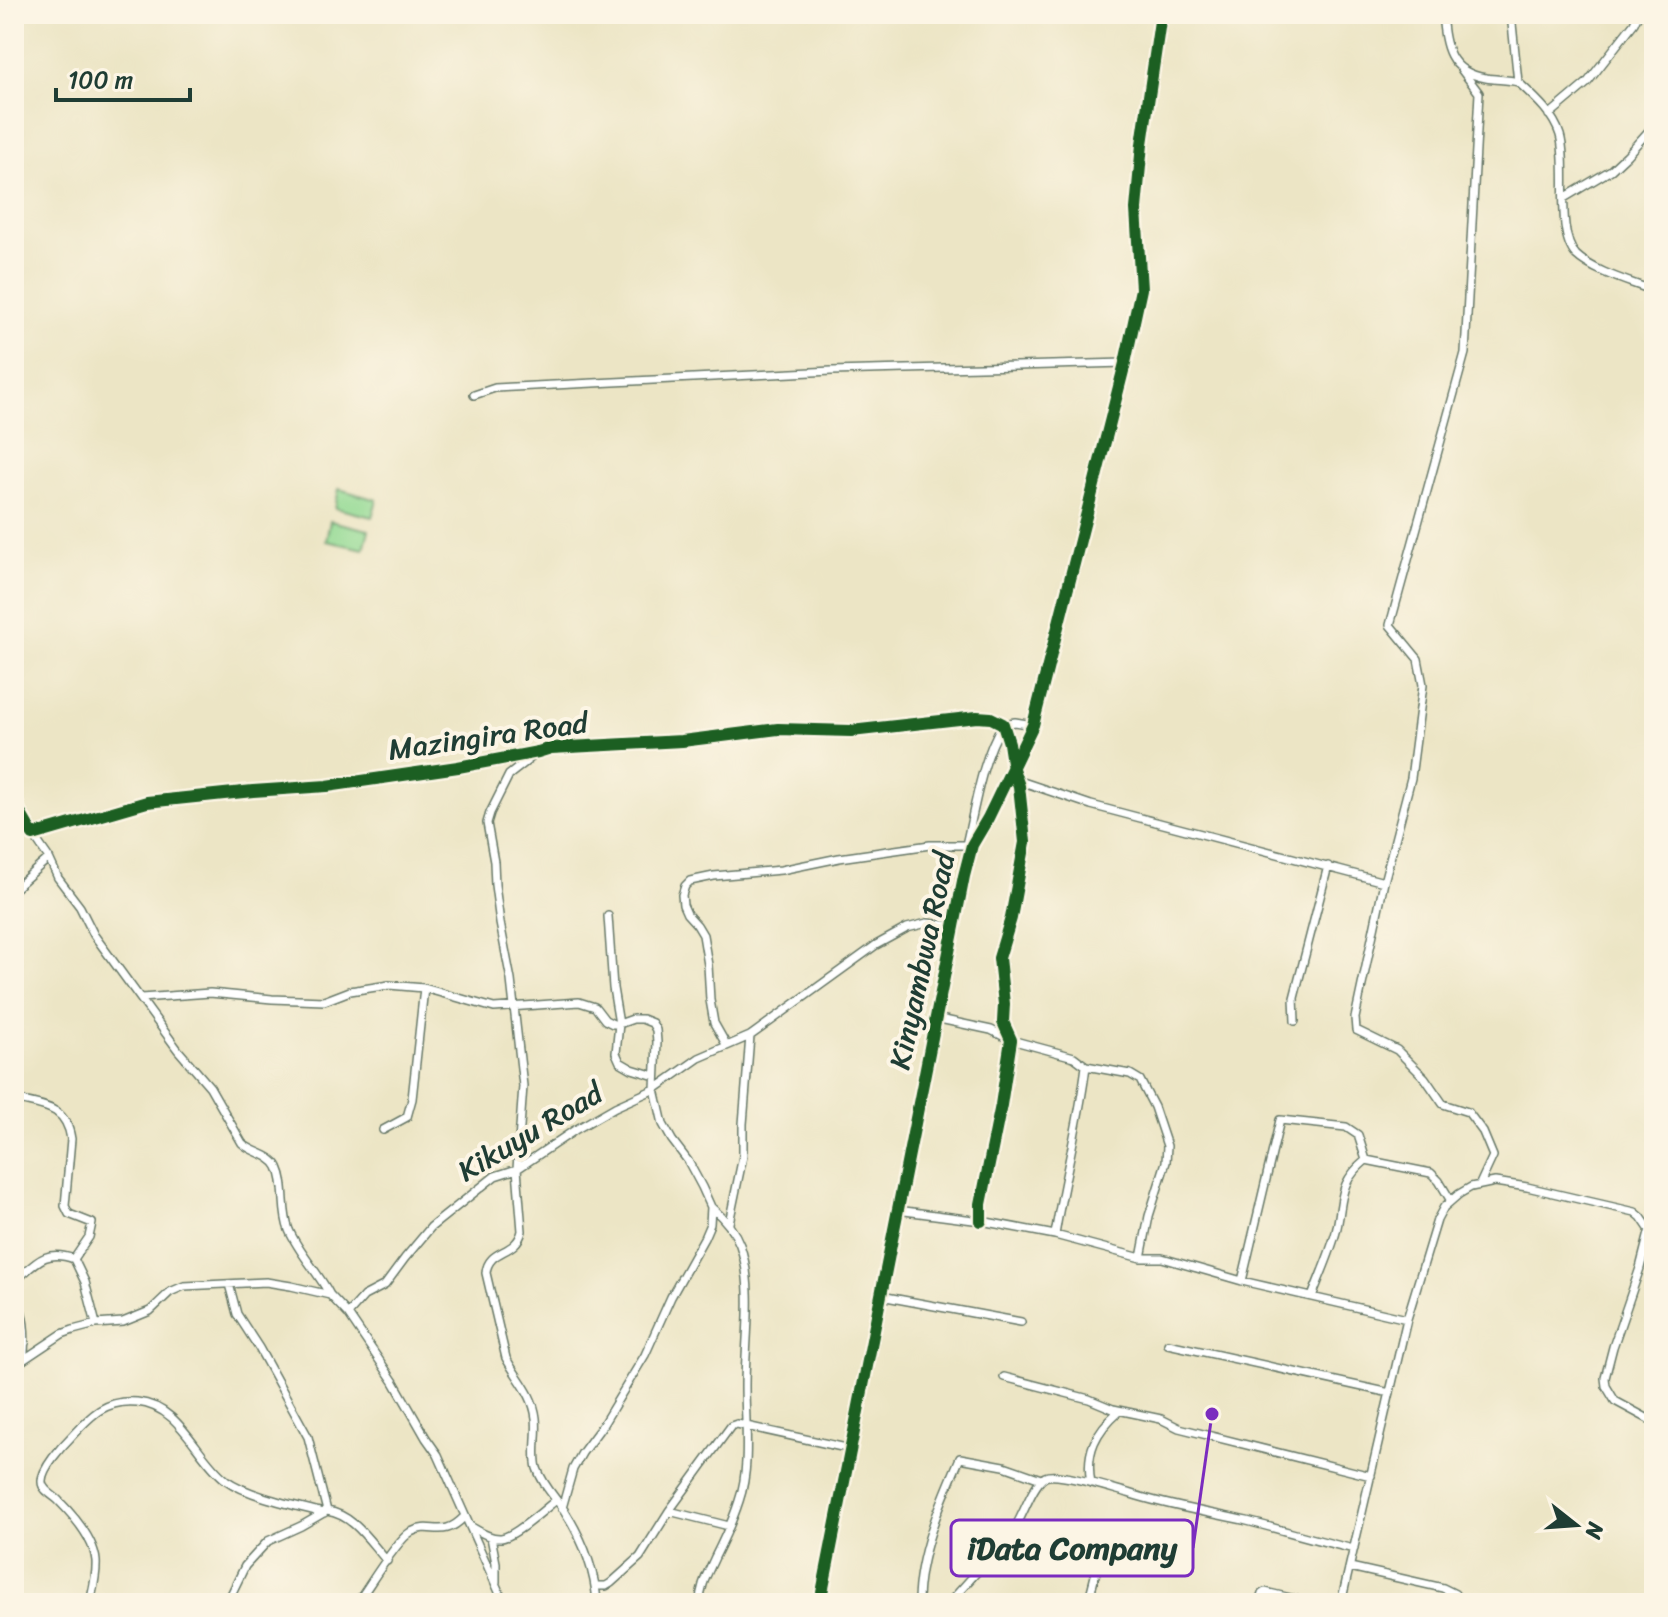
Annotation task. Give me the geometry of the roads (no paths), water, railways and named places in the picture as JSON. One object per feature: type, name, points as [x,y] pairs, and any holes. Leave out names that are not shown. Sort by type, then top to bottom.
[{"type":"street","name":"Kinyambwa Road","points":[[820,1603],[969,845],[1015,775],[1033,725],[1141,289],[1136,209],[1161,14]]},
{"type":"street","points":[[1442,14],[1447,49],[1479,93],[1465,353],[1390,625],[1418,659],[1423,685],[1411,778],[1384,882],[1355,1018],[1356,1030],[1397,1050],[1425,1078],[1443,1104],[1468,1112],[1483,1132],[1493,1156],[1480,1184]]},
{"type":"street","points":[[1511,14],[1518,82]]},
{"type":"street","points":[[1549,115],[1587,83],[1638,14]]},
{"type":"street","points":[[1461,69],[1486,78],[1518,82],[1540,102],[1559,131],[1564,155],[1564,215],[1573,252],[1586,263],[1654,291]]},
{"type":"street","points":[[1564,198],[1611,170],[1654,125]]},
{"type":"street","points":[[474,395],[495,388],[832,371],[1125,363]]},
{"type":"street","name":"Mazingira Road","points":[[14,836],[33,835],[147,802],[327,786],[458,767],[551,748],[682,741],[778,729],[851,731],[977,717],[991,718],[1003,724],[1033,725]]},
{"type":"street","points":[[981,1221],[981,1204],[1011,1040],[1003,1022],[999,964],[1025,851],[1021,793],[1003,724]]},
{"type":"street","points":[[727,1046],[714,1023],[703,935],[683,905],[685,886],[690,881],[714,876],[781,870],[930,845],[969,845],[987,762],[1003,724]]},
{"type":"street","points":[[538,752],[509,775],[487,823],[523,1086],[517,1169],[522,1231],[514,1247],[490,1259],[486,1273],[506,1358],[532,1400],[538,1434],[537,1467],[574,1527],[587,1555],[596,1586],[597,1603]]},
{"type":"street","points":[[1015,775],[1091,805],[1384,882]]},
{"type":"street","points":[[14,795],[19,811],[58,878],[80,907],[94,935],[178,1050],[210,1087],[242,1143],[271,1159],[277,1167],[289,1230],[330,1295],[348,1314],[394,1382],[438,1455],[504,1603]]},
{"type":"street","points":[[14,889],[49,858]]},
{"type":"street","points":[[1295,1021],[1294,998],[1328,866]]},
{"type":"street","points":[[608,916],[619,1024],[616,1053],[620,1062],[655,1076]]},
{"type":"street","name":"Kikuyu Road","points":[[348,1314],[364,1296],[385,1285],[431,1227],[495,1176],[517,1169],[575,1130],[655,1089],[699,1058],[750,1036],[876,945],[907,928],[927,923],[954,926]]},
{"type":"street","points":[[141,998],[210,993],[324,1001],[350,991],[389,985],[424,988],[494,1008],[579,1002],[595,1007],[609,1022],[619,1024],[642,1019],[652,1023],[657,1042],[655,1089],[663,1124],[688,1161],[711,1207],[729,1223],[740,1246],[748,1290],[745,1468],[740,1499],[700,1590],[700,1603]]},
{"type":"street","points":[[383,1130],[407,1117],[410,1108],[424,988]]},
{"type":"street","points":[[935,1018],[991,1030],[1011,1040],[1074,1057],[1086,1066],[1130,1074],[1140,1080],[1154,1107],[1167,1146],[1166,1162],[1146,1228],[1141,1258]]},
{"type":"street","points":[[729,1223],[743,1156],[750,1036]]},
{"type":"street","points":[[1055,1235],[1086,1066]]},
{"type":"street","points":[[14,1099],[53,1108],[63,1117],[70,1130],[65,1206],[69,1214],[92,1223],[89,1237],[74,1259]]},
{"type":"street","points":[[1242,1281],[1280,1120],[1346,1127],[1358,1135],[1366,1160]]},
{"type":"street","points":[[1366,1160],[1431,1173],[1451,1201]]},
{"type":"street","points":[[1312,1297],[1336,1233],[1343,1187],[1355,1169],[1366,1160]]},
{"type":"street","points":[[1341,1603],[1407,1319],[1437,1220],[1444,1207],[1471,1187],[1495,1182],[1527,1187],[1624,1209],[1641,1217],[1652,1232],[1605,1378],[1615,1401],[1654,1422]]},
{"type":"street","points":[[466,1521],[491,1537],[503,1538],[559,1504],[582,1453],[645,1355],[671,1297],[704,1238],[710,1224],[711,1207]]},
{"type":"street","points":[[897,1210],[1055,1235],[1141,1258],[1162,1258],[1242,1281],[1407,1319]]},
{"type":"street","points":[[23,1360],[24,1321],[14,1285],[46,1256],[62,1255],[74,1259],[85,1282],[96,1324]]},
{"type":"street","points":[[14,1366],[62,1334],[96,1324],[123,1322],[150,1311],[170,1292],[184,1286],[266,1282],[330,1295]]},
{"type":"street","points":[[229,1284],[237,1314],[308,1437],[325,1512]]},
{"type":"street","points":[[881,1296],[1021,1322]]},
{"type":"street","points":[[14,1331],[25,1343]]},
{"type":"street","points":[[1168,1344],[1390,1393]]},
{"type":"street","points":[[1004,1377],[1089,1399],[1119,1411],[1161,1419],[1179,1428],[1371,1476]]},
{"type":"street","points":[[90,1603],[96,1563],[94,1550],[86,1535],[41,1482],[58,1451],[91,1417],[107,1405],[124,1401],[160,1408],[228,1481],[257,1494],[344,1515],[387,1561]]},
{"type":"street","points":[[1091,1483],[1088,1462],[1091,1450],[1107,1422],[1119,1411]]},
{"type":"street","points":[[596,1586],[611,1583],[640,1557],[669,1511],[731,1426],[737,1424],[851,1449]]},
{"type":"street","points":[[918,1603],[926,1551],[960,1458],[1004,1466],[1041,1479]]},
{"type":"street","points":[[949,1603],[1011,1534],[1020,1522],[1035,1487],[1041,1479],[1050,1475],[1354,1549]]},
{"type":"street","points":[[669,1511],[729,1526]]},
{"type":"street","points":[[227,1603],[245,1566],[268,1541],[325,1512]]},
{"type":"street","points":[[357,1603],[410,1532],[449,1529],[466,1521]]},
{"type":"street","points":[[491,1537],[497,1586]]},
{"type":"street","points":[[1088,1603],[1099,1560]]},
{"type":"street","points":[[1350,1567],[1443,1588],[1455,1594],[1458,1603]]},
{"type":"street","points":[[1259,1603],[1265,1592],[1312,1603]]},
{"type":"place","name":"iData Company","points":[[1212,1414]]}]
